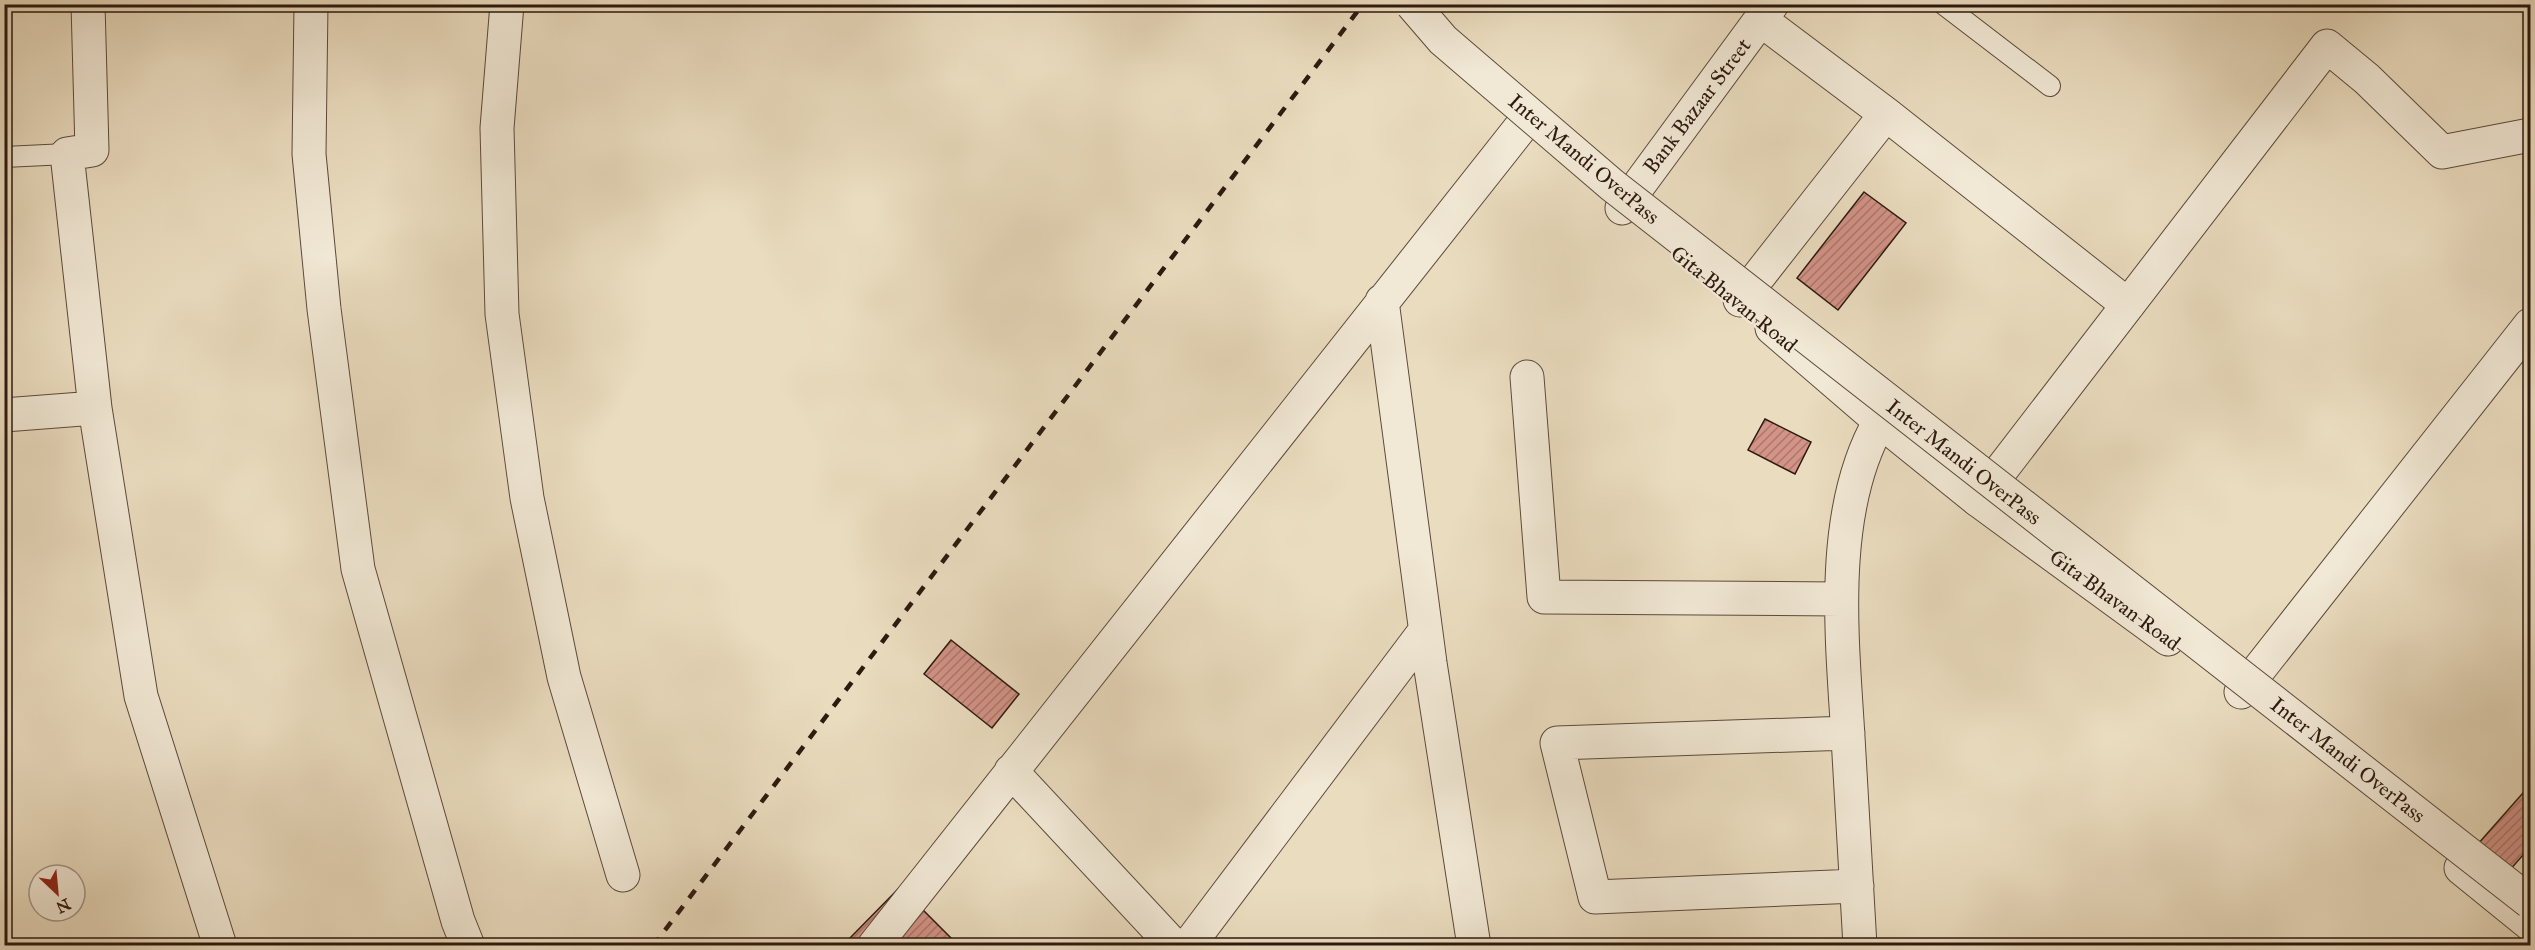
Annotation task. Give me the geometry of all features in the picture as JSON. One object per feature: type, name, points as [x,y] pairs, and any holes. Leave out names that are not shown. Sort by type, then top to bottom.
[{"type":"street","points":[[88,4],[92,150],[67,154],[95,408],[141,696],[220,945]]},
{"type":"street","points":[[311,4],[309,154],[324,309],[358,569],[458,921],[468,945]]},
{"type":"street","points":[[507,4],[497,128],[504,326],[527,498],[564,677],[623,875]]},
{"type":"street","name":"Inter Mandi OverPass","points":[[1413,4],[1443,40],[1612,185],[2530,903]]},
{"type":"street","points":[[1767,12],[1886,114],[2128,305]]},
{"type":"street","name":"Bank Bazaar Street","points":[[1622,208],[1767,12]]},
{"type":"street","points":[[1978,500],[2326,46],[2367,79],[2442,152],[2530,135]]},
{"type":"street","name":"Gita Bhavan Road","points":[[1486,84],[1528,118],[1622,208],[1740,300],[1880,421],[1978,500],[2241,692],[2530,924]]},
{"type":"street","points":[[1740,300],[1886,114]]},
{"type":"street","points":[[874,945],[1528,118]]},
{"type":"street","points":[[1382,301],[1425,631],[1474,945]]},
{"type":"street","points":[[2241,692],[2530,325]]},
{"type":"street","points":[[1527,377],[1544,597],[1840,599]]},
{"type":"street","points":[[4,415],[95,408]]},
{"type":"street","points":[[1860,945],[1840,599],[1852,486],[1869,440],[1880,421]]},
{"type":"street","points":[[1188,945],[1425,631]]},
{"type":"street","points":[[1848,733],[1557,743],[1595,897],[1857,886]]},
{"type":"street","points":[[1011,771],[1174,945]]},
{"type":"lane","points":[[1943,4],[2050,86]]},
{"type":"lane","points":[[4,157],[67,154]]},
{"type":"building","points":[[1864,192],[1906,223],[1838,310],[1797,278]]},
{"type":"building","points":[[1765,419],[1811,442],[1795,474],[1748,450]]},
{"type":"building","points":[[951,640],[1019,694],[992,728],[924,674]]},
{"type":"building","points":[[2530,785],[2530,847],[2509,871],[2478,844]]},
{"type":"building","points":[[900,887],[951,938],[943,946],[855,946],[849,939]]},
{"type":"railway","points":[[653,946],[1363,4]]}]
